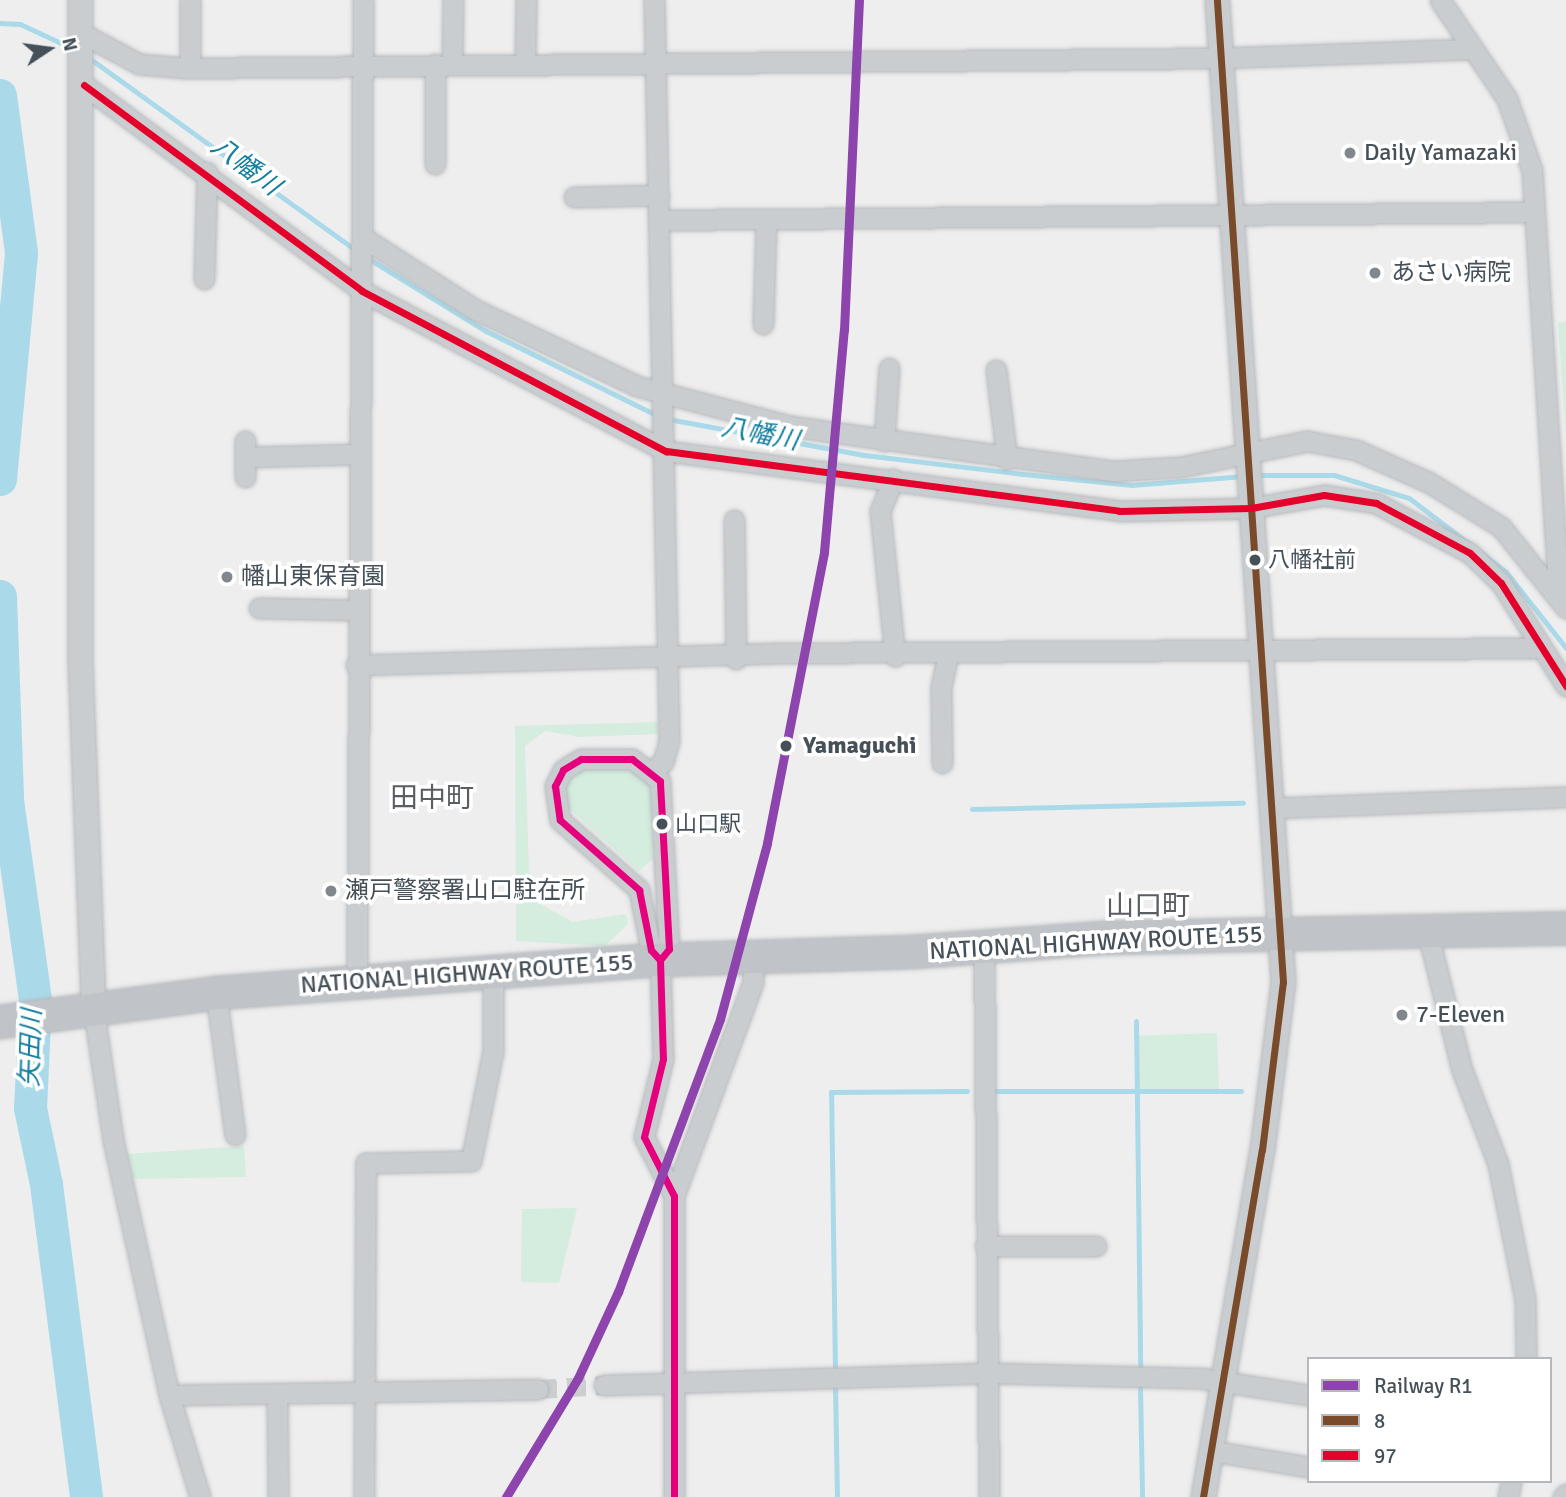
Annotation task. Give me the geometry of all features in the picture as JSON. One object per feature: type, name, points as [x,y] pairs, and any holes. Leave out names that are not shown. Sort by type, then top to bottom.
[{"type":"highway","name":"NATIONAL HIGHWAY ROUTE 155","points":[[0,1022],[88,1007],[216,993],[660,960],[1283,935],[1566,928]]},
{"type":"street","points":[[80,0],[84,39],[80,662],[88,1007],[113,1140],[169,1395],[200,1497]]},
{"type":"street","points":[[190,0],[190,67]]},
{"type":"street","points":[[358,982],[356,665],[363,0]]},
{"type":"street","points":[[435,164],[453,0]]},
{"type":"street","points":[[525,64],[526,0]]},
{"type":"street","points":[[652,771],[663,762],[668,741],[665,661],[667,428],[664,401],[654,0]]},
{"type":"street","points":[[1203,1497],[1282,1012],[1283,935],[1228,219],[1217,0]]},
{"type":"street","points":[[1440,0],[1468,49],[1507,99],[1524,138],[1534,212],[1562,601]]},
{"type":"street","points":[[84,39],[139,64],[190,67],[1222,58],[1468,49]]},
{"type":"street","points":[[84,78],[207,172],[362,282],[666,451],[1119,511],[1324,495],[1376,503],[1427,526],[1471,553],[1501,583],[1538,648],[1566,686]]},
{"type":"street","points":[[204,279],[207,172]]},
{"type":"street","points":[[574,197],[659,195]]},
{"type":"street","points":[[660,220],[766,222],[1228,219],[1534,212]]},
{"type":"street","points":[[763,324],[766,222]]},
{"type":"street","points":[[362,243],[474,309],[664,401],[884,441],[1114,471],[1181,467],[1307,441],[1356,450],[1430,483],[1501,527],[1562,601]]},
{"type":"street","points":[[884,441],[889,368]]},
{"type":"street","points":[[996,370],[1007,459]]},
{"type":"street","points":[[245,477],[245,449],[359,454]]},
{"type":"street","points":[[893,479],[880,511],[895,656]]},
{"type":"street","points":[[734,520],[736,659]]},
{"type":"street","points":[[259,608],[357,610]]},
{"type":"street","points":[[356,665],[736,659],[774,653],[895,656],[1538,648]]},
{"type":"street","points":[[942,763],[941,687],[947,655]]},
{"type":"street","points":[[660,960],[669,949],[663,803],[652,771],[632,759],[581,759],[563,770],[554,803],[572,834],[639,890],[651,950],[660,960],[663,1059],[644,1137],[674,1196]]},
{"type":"street","points":[[1275,808],[1566,797]]},
{"type":"street","points":[[1427,930],[1462,1070],[1498,1164],[1525,1299],[1525,1357]]},
{"type":"street","points":[[985,946],[985,1247],[989,1497]]},
{"type":"street","points":[[674,1497],[670,1381],[674,1196],[753,982],[754,957]]},
{"type":"street","points":[[364,1497],[361,1391],[366,1163],[471,1161],[493,1051],[493,971]]},
{"type":"street","points":[[216,993],[235,1135]]},
{"type":"street","points":[[985,1247],[1096,1246]]},
{"type":"street","points":[[604,1385],[989,1373],[1223,1383],[1307,1395]]},
{"type":"street","points":[[169,1395],[538,1389]]},
{"type":"street","points":[[277,1394],[278,1497]]},
{"type":"street","points":[[1212,1451],[1307,1467]]},
{"type":"green space","points":[[1566,321],[1566,439],[1558,323]]},
{"type":"green space","points":[[658,722],[658,734],[580,737],[545,731],[525,746],[529,871],[540,904],[573,922],[626,914],[628,924],[605,946],[516,941],[515,726]]},
{"type":"green space","points":[[629,767],[648,778],[651,796],[653,859],[639,871],[563,803],[565,783],[581,769]]},
{"type":"green space","points":[[1217,1033],[1219,1091],[1137,1094],[1135,1036]]},
{"type":"green space","points":[[244,1146],[246,1177],[133,1179],[127,1154]]},
{"type":"green space","points":[[577,1208],[559,1283],[521,1282],[522,1209]]},
{"type":"waterway","name":"八幡川","points":[[0,23],[20,24],[74,49]]},
{"type":"waterway","name":"八幡川","points":[[85,55],[355,250]]},
{"type":"waterway","name":"矢田川","points":[[0,95],[21,253],[0,479]]},
{"type":"waterway","name":"八幡川","points":[[366,257],[486,331],[658,416]]},
{"type":"waterway","name":"八幡川","points":[[668,419],[864,455],[1132,485],[1244,476]]},
{"type":"waterway","name":"八幡川","points":[[1253,475],[1334,475],[1409,498],[1506,572],[1566,648]]},
{"type":"waterway","name":"矢田川","points":[[0,596],[7,800],[35,999],[30,1108],[46,1184],[86,1497]]},
{"type":"waterway","points":[[972,809],[1243,803]]},
{"type":"waterway","points":[[1136,1021],[1140,1371]]},
{"type":"waterway","points":[[835,1371],[831,1092],[967,1091]]},
{"type":"waterway","points":[[991,1091],[1241,1091]]},
{"type":"waterway","points":[[835,1384],[837,1497]]},
{"type":"waterway","points":[[1140,1388],[1142,1497]]},
{"type":"tunnel","points":[[538,1389],[604,1385]]},
{"type":"rail line","name":"R1","points":[[506,1497],[578,1378],[618,1292],[720,1019],[767,843],[824,552],[844,330],[859,0]]},
{"type":"transit line","name":"8","points":[[1203,1497],[1262,1150],[1283,982],[1217,0]]},
{"type":"transit line","name":"97","points":[[84,85],[362,291],[666,451],[1119,511],[1251,508],[1324,495],[1376,503],[1470,553],[1501,583],[1566,686]]},
{"type":"transit line","points":[[660,960],[669,949],[660,781],[632,759],[581,759],[563,770],[555,786],[560,820],[639,890],[651,950],[660,960],[663,1059],[644,1137],[674,1196],[674,1497]]},
{"type":"place","name":"Daily Yamazaki","points":[[1350,153]]},
{"type":"place","name":"あさい病院","points":[[1375,273]]},
{"type":"place","name":"八幡社前","points":[[1255,560]]},
{"type":"place","name":"幡山東保育園","points":[[227,577]]},
{"type":"place","name":"Yamaguchi","points":[[786,746]]},
{"type":"place","name":"山口駅","points":[[662,824]]},
{"type":"place","name":"瀬戸警察署山口駐在所","points":[[331,891]]},
{"type":"place","name":"7-Eleven","points":[[1402,1015]]},
{"type":"district","name":"田中町","points":[[432,798]]},
{"type":"district","name":"山口町","points":[[1148,906]]}]
